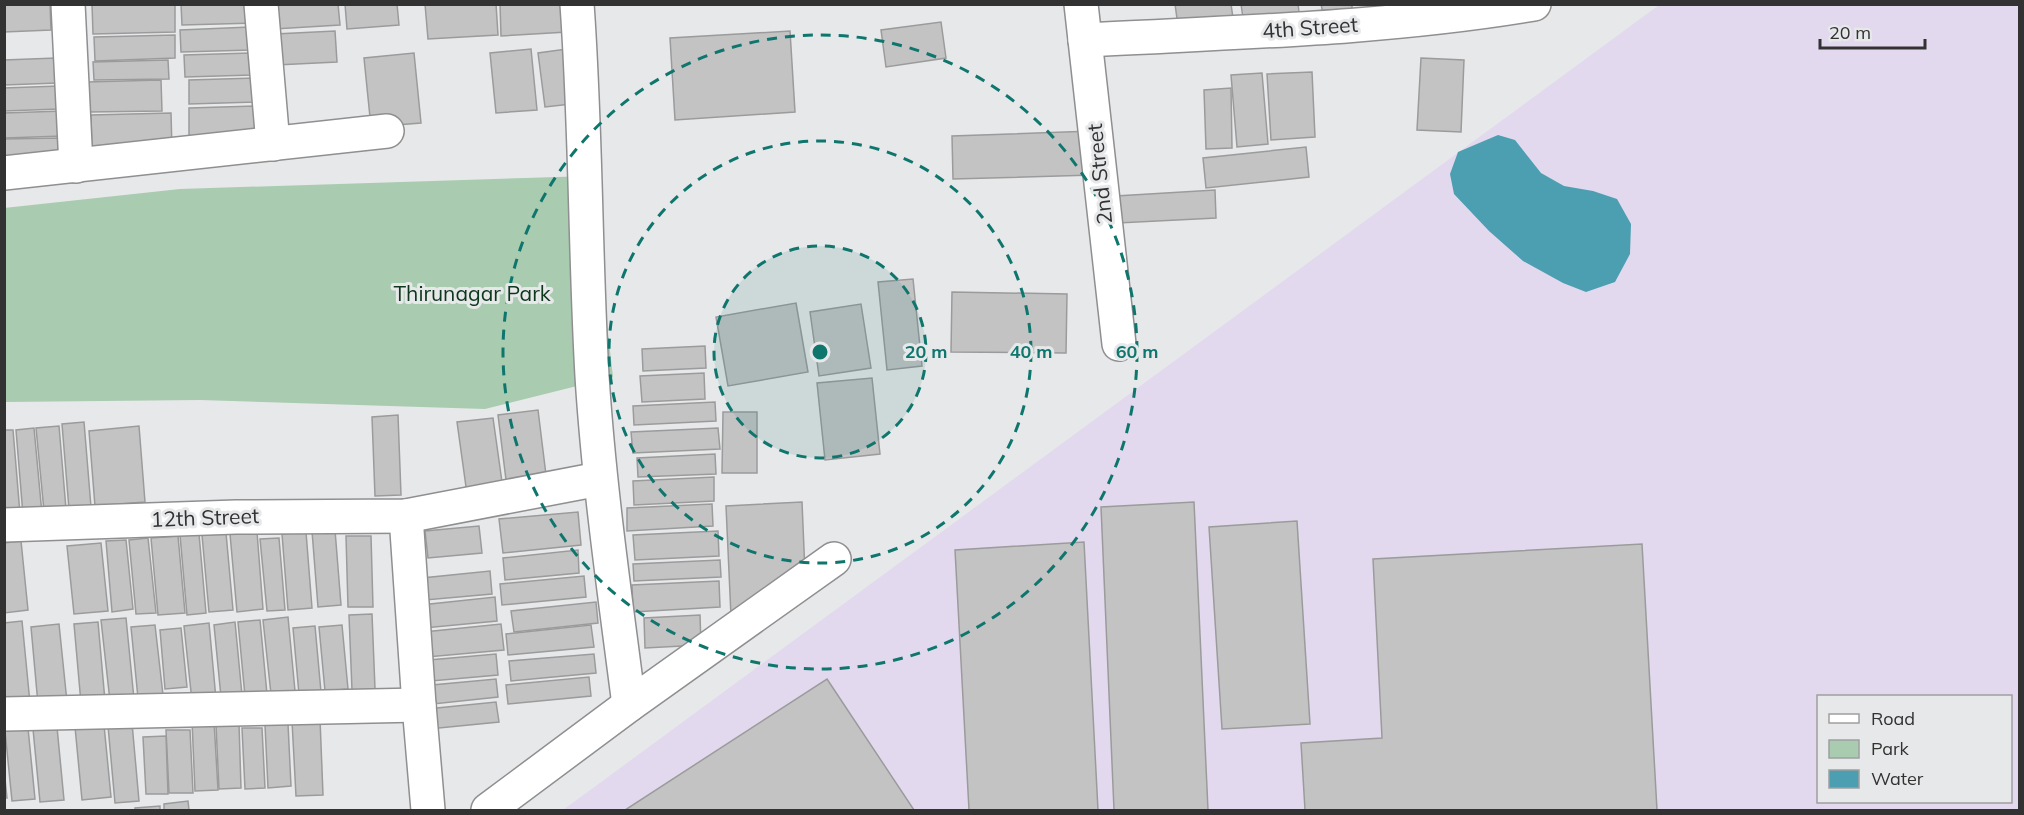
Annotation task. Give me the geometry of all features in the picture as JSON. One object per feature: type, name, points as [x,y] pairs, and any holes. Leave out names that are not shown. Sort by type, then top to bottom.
[{"type":"street","points":[[68,4],[76,166]]},
{"type":"street","points":[[261,4],[273,144]]},
{"type":"street","points":[[577,4],[584,92],[592,374],[599,479],[629,705]]},
{"type":"street","name":"2nd Street","points":[[1082,4],[1119,344]]},
{"type":"street","name":"4th Street","points":[[1085,40],[1308,16],[1461,16],[1534,4]]},
{"type":"street","points":[[4,173],[387,131]]},
{"type":"street","name":"12th Street","points":[[4,525],[236,517],[406,516],[599,479]]},
{"type":"street","points":[[406,516],[428,810]]},
{"type":"street","points":[[488,810],[629,705],[834,559]]},
{"type":"street","points":[[4,714],[419,705]]},
{"type":"shaded area","points":[[1659,5],[2019,5],[2019,810],[563,810]]},
{"type":"green space","name":"Thirunagar Park","points":[[590,176],[613,377],[485,409],[200,400],[5,402],[4,208],[180,189]]},
{"type":"water","points":[[1498,135],[1515,140],[1541,173],[1564,186],[1593,191],[1617,199],[1631,224],[1630,254],[1615,282],[1586,292],[1563,283],[1523,261],[1489,231],[1454,194],[1450,174],[1458,152]]},
{"type":"building","points":[[4,4],[50,4],[51,30],[4,32]]},
{"type":"building","points":[[92,4],[175,4],[175,32],[93,34]]},
{"type":"building","points":[[181,4],[256,4],[257,23],[182,25]]},
{"type":"building","points":[[273,4],[338,4],[340,25],[274,29]]},
{"type":"building","points":[[345,4],[397,4],[399,25],[347,29]]},
{"type":"building","points":[[425,4],[496,4],[498,35],[428,39]]},
{"type":"building","points":[[500,4],[565,4],[567,32],[501,36]]},
{"type":"building","points":[[1175,4],[1231,4],[1233,18],[1178,26]]},
{"type":"building","points":[[1241,4],[1298,4],[1299,12],[1243,18]]},
{"type":"building","points":[[1321,4],[1352,4],[1352,9],[1323,14]]},
{"type":"building","points":[[941,22],[946,58],[886,67],[881,30]]},
{"type":"building","points":[[250,27],[251,50],[181,52],[180,30]]},
{"type":"building","points":[[335,31],[337,62],[276,65],[275,34]]},
{"type":"building","points":[[790,31],[795,112],[675,120],[670,38]]},
{"type":"building","points":[[175,35],[175,58],[95,61],[94,37]]},
{"type":"building","points":[[574,48],[580,103],[545,107],[538,53]]},
{"type":"building","points":[[531,49],[537,110],[496,113],[490,53]]},
{"type":"building","points":[[251,53],[252,75],[185,77],[184,55]]},
{"type":"building","points":[[414,53],[421,123],[371,127],[364,58]]},
{"type":"building","points":[[56,58],[57,83],[4,85],[4,60]]},
{"type":"building","points":[[1421,58],[1464,60],[1461,132],[1417,130]]},
{"type":"building","points":[[168,60],[169,79],[94,80],[93,62]]},
{"type":"building","points":[[1312,72],[1315,137],[1271,140],[1267,74]]},
{"type":"building","points":[[1262,73],[1268,144],[1237,147],[1231,75]]},
{"type":"building","points":[[255,78],[256,102],[189,104],[189,80]]},
{"type":"building","points":[[161,80],[162,111],[88,112],[87,82]]},
{"type":"building","points":[[59,86],[59,109],[4,111],[4,88]]},
{"type":"building","points":[[1231,88],[1232,148],[1206,149],[1204,90]]},
{"type":"building","points":[[255,106],[256,139],[189,141],[189,108]]},
{"type":"building","points":[[63,111],[63,136],[4,138],[4,113]]},
{"type":"building","points":[[171,113],[172,150],[92,153],[91,115]]},
{"type":"building","points":[[1092,131],[1093,175],[953,179],[952,136]]},
{"type":"building","points":[[59,138],[58,159],[4,166],[4,139]]},
{"type":"building","points":[[1306,147],[1309,177],[1206,188],[1203,158]]},
{"type":"building","points":[[1215,190],[1216,218],[1118,223],[1116,196]]},
{"type":"building","points":[[913,279],[922,366],[887,370],[878,282]]},
{"type":"building","points":[[952,292],[1067,294],[1066,353],[951,352]]},
{"type":"building","points":[[796,303],[808,372],[728,386],[716,317]]},
{"type":"building","points":[[861,304],[871,368],[819,376],[810,312]]},
{"type":"building","points":[[705,346],[706,368],[643,371],[642,349]]},
{"type":"building","points":[[704,373],[705,399],[642,402],[640,376]]},
{"type":"building","points":[[872,378],[880,454],[825,460],[817,383]]},
{"type":"building","points":[[715,402],[716,421],[634,425],[633,406]]},
{"type":"building","points":[[538,410],[547,483],[507,488],[498,415]]},
{"type":"building","points":[[723,412],[757,412],[757,473],[722,473]]},
{"type":"building","points":[[398,415],[401,495],[375,496],[372,417]]},
{"type":"building","points":[[493,418],[503,489],[467,494],[457,422]]},
{"type":"building","points":[[84,422],[91,507],[69,509],[62,424]]},
{"type":"building","points":[[59,426],[66,509],[44,511],[36,428]]},
{"type":"building","points":[[139,426],[145,502],[95,506],[89,431]]},
{"type":"building","points":[[34,428],[42,514],[23,515],[16,430]]},
{"type":"building","points":[[718,428],[720,449],[633,453],[631,432]]},
{"type":"building","points":[[4,430],[13,430],[20,514],[4,516]]},
{"type":"building","points":[[715,454],[716,474],[638,477],[637,458]]},
{"type":"building","points":[[714,477],[714,501],[634,505],[633,481]]},
{"type":"building","points":[[802,502],[805,573],[731,616],[726,506]]},
{"type":"building","points":[[1194,502],[1208,810],[1114,810],[1101,507]]},
{"type":"building","points":[[712,504],[713,526],[627,531],[627,508]]},
{"type":"building","points":[[578,512],[581,545],[503,553],[499,519]]},
{"type":"building","points":[[1297,521],[1310,724],[1222,729],[1209,527]]},
{"type":"building","points":[[479,526],[482,553],[428,558],[425,531]]},
{"type":"building","points":[[335,530],[341,605],[318,607],[312,531]]},
{"type":"building","points":[[718,531],[719,556],[635,560],[633,535]]},
{"type":"building","points":[[257,532],[263,609],[237,612],[230,534]]},
{"type":"building","points":[[306,532],[312,608],[288,610],[282,534]]},
{"type":"building","points":[[226,533],[233,610],[209,612],[202,535]]},
{"type":"building","points":[[199,534],[206,613],[187,615],[180,535]]},
{"type":"building","points":[[178,536],[185,613],[158,615],[151,538]]},
{"type":"building","points":[[346,536],[371,536],[373,607],[348,607]]},
{"type":"building","points":[[148,538],[156,613],[136,614],[129,540]]},
{"type":"building","points":[[279,538],[285,610],[267,611],[260,539]]},
{"type":"building","points":[[126,540],[133,609],[112,612],[106,541]]},
{"type":"building","points":[[21,541],[28,610],[4,613],[4,543]]},
{"type":"building","points":[[1084,542],[1098,810],[969,810],[955,550]]},
{"type":"building","points":[[101,543],[108,611],[74,614],[67,546]]},
{"type":"building","points":[[1642,544],[1657,810],[1305,810],[1301,743],[1382,738],[1373,559]]},
{"type":"building","points":[[578,550],[579,573],[505,580],[503,558]]},
{"type":"building","points":[[720,560],[721,577],[634,581],[633,564]]},
{"type":"building","points":[[490,571],[492,594],[425,600],[422,578]]},
{"type":"building","points":[[584,576],[586,597],[502,605],[500,584]]},
{"type":"building","points":[[719,581],[720,607],[633,612],[632,585]]},
{"type":"building","points":[[495,597],[497,621],[424,628],[421,605]]},
{"type":"building","points":[[596,602],[598,623],[514,632],[511,611]]},
{"type":"building","points":[[372,614],[375,689],[352,690],[349,615]]},
{"type":"building","points":[[700,615],[701,645],[645,648],[644,618]]},
{"type":"building","points":[[288,617],[295,691],[271,694],[263,620]]},
{"type":"building","points":[[126,618],[134,699],[110,701],[101,620]]},
{"type":"building","points":[[260,620],[267,694],[245,696],[238,622]]},
{"type":"building","points":[[22,621],[30,703],[4,705],[4,623]]},
{"type":"building","points":[[98,622],[105,701],[81,703],[74,624]]},
{"type":"building","points":[[235,622],[242,695],[221,697],[214,625]]},
{"type":"building","points":[[209,623],[216,699],[192,701],[184,626]]},
{"type":"building","points":[[59,624],[67,702],[38,704],[31,627]]},
{"type":"building","points":[[501,624],[504,650],[427,657],[424,632]]},
{"type":"building","points":[[155,625],[163,695],[138,698],[131,627]]},
{"type":"building","points":[[342,625],[348,689],[325,691],[319,627]]},
{"type":"building","points":[[591,625],[594,647],[508,655],[506,634]]},
{"type":"building","points":[[315,626],[321,692],[299,694],[293,628]]},
{"type":"building","points":[[181,628],[187,687],[165,689],[160,630]]},
{"type":"building","points":[[496,654],[498,675],[431,681],[429,660]]},
{"type":"building","points":[[594,654],[596,673],[511,681],[509,661]]},
{"type":"building","points":[[589,677],[591,696],[508,704],[506,685]]},
{"type":"building","points":[[496,679],[498,697],[433,704],[432,685]]},
{"type":"building","points":[[827,679],[914,810],[625,810]]},
{"type":"building","points":[[496,702],[499,722],[429,729],[427,709]]},
{"type":"building","points":[[320,719],[323,795],[296,796],[292,721]]},
{"type":"building","points":[[192,721],[214,721],[218,790],[195,791]]},
{"type":"building","points":[[132,723],[139,801],[115,803],[108,726]]},
{"type":"building","points":[[239,724],[241,788],[219,789],[216,725]]},
{"type":"building","points":[[288,724],[291,786],[268,788],[265,725]]},
{"type":"building","points":[[104,725],[111,797],[82,800],[75,727]]},
{"type":"building","points":[[57,727],[64,800],[40,802],[33,729]]},
{"type":"building","points":[[28,728],[35,799],[12,801],[5,731]]},
{"type":"building","points":[[242,728],[262,728],[265,788],[245,789]]},
{"type":"building","points":[[166,730],[190,730],[193,793],[169,793]]},
{"type":"building","points":[[166,736],[168,794],[146,794],[143,737]]},
{"type":"building","points":[[4,769],[7,798],[4,798]]},
{"type":"building","points":[[188,801],[189,810],[164,810],[164,804]]},
{"type":"building","points":[[160,806],[160,810],[135,810],[135,808]]}]
